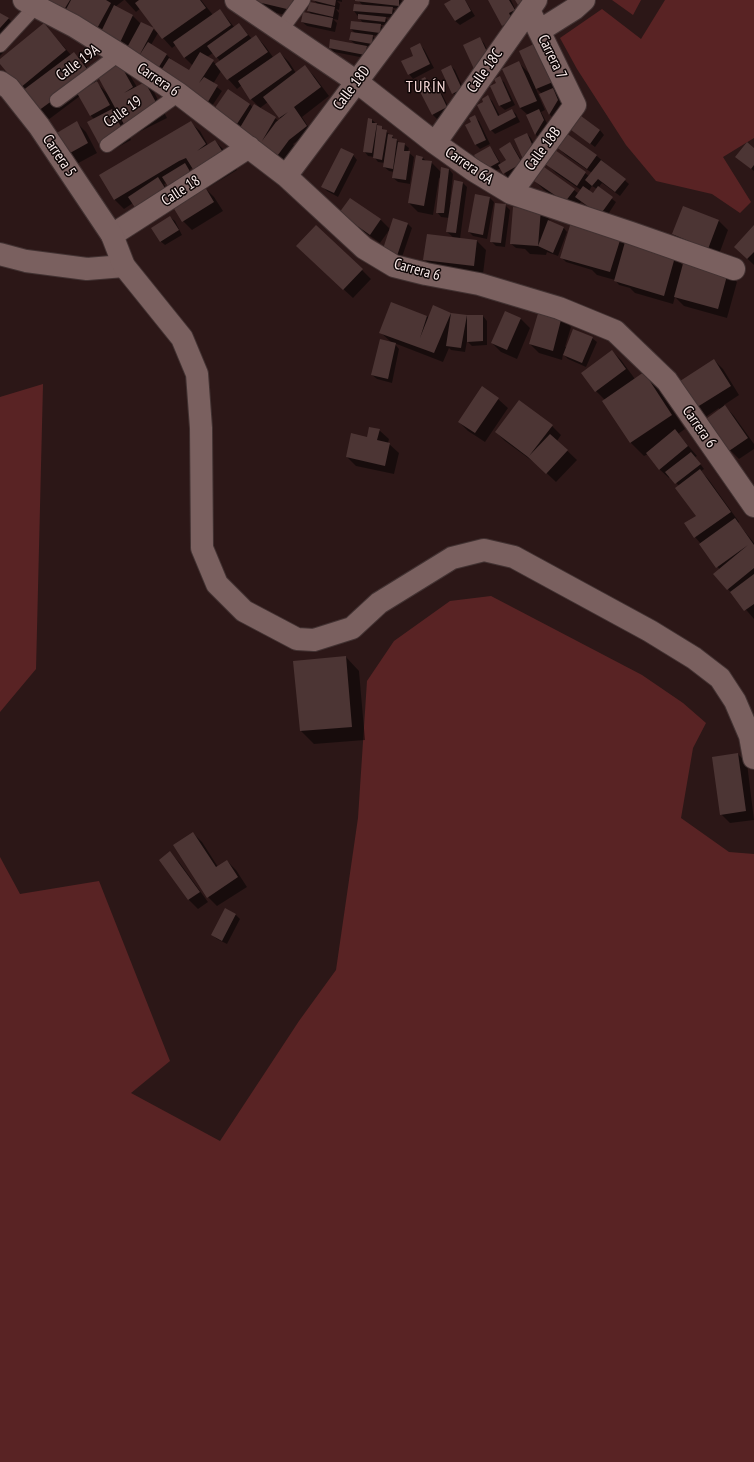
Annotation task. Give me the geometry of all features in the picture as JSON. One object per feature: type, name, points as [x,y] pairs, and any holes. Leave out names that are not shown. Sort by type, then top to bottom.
[{"type":"street","name":"Carrera 6A","points":[[236,0],[356,82],[473,170],[511,194],[631,232],[734,268]]},
{"type":"street","name":"Calle 18D","points":[[286,176],[418,0]]},
{"type":"street","points":[[539,31],[574,9],[584,0]]},
{"type":"street","name":"Carrera 6","points":[[30,3],[74,26],[120,54],[179,94],[286,176],[364,248],[394,266],[486,286],[559,308],[615,332],[667,381],[754,506]]},
{"type":"street","name":"Carrera 7","points":[[532,5],[539,31],[575,105]]},
{"type":"street","name":"Calle 18C","points":[[435,142],[532,5]]},
{"type":"street","name":"Carrera 5","points":[[0,82],[9,88],[39,126],[112,235],[124,266],[182,338],[197,374],[202,428],[202,548],[217,584],[244,611],[296,639],[314,640],[352,628],[379,603],[452,558],[484,550],[514,557],[650,631],[694,658],[720,678],[735,701],[750,736],[754,758]]},
{"type":"street","name":"Calle 18B","points":[[511,194],[575,105]]},
{"type":"street","name":"Calle 18","points":[[112,235],[249,147]]},
{"type":"street","points":[[0,254],[26,261],[87,269],[124,266]]},
{"type":"lane","points":[[281,30],[303,0]]},
{"type":"lane","points":[[0,45],[30,3]]},
{"type":"lane","name":"Calle 19A","points":[[57,100],[120,54]]},
{"type":"lane","name":"Calle 19","points":[[107,144],[179,94]]},
{"type":"shaded area","points":[[612,0],[641,0],[633,15]]},
{"type":"shaded area","points":[[665,0],[754,0],[754,138],[723,157],[751,202],[740,213],[712,194],[656,181],[626,145],[577,69],[560,38],[602,9],[641,39]]},
{"type":"shaded area","points":[[43,384],[36,669],[0,712],[0,397]]},
{"type":"shaded area","points":[[491,596],[642,675],[683,703],[706,723],[693,748],[681,818],[729,852],[754,854],[754,1462],[0,1462],[0,857],[20,894],[99,881],[170,1061],[131,1093],[220,1141],[299,1021],[336,970],[358,818],[367,681],[394,641],[450,601]]},
{"type":"building","points":[[40,0],[70,0],[62,13]]},
{"type":"building","points":[[71,0],[106,0],[111,3],[94,34],[62,17]]},
{"type":"building","points":[[139,0],[200,0],[206,8],[162,39],[135,3]]},
{"type":"building","points":[[249,0],[293,0],[291,10]]},
{"type":"building","points":[[311,0],[336,0],[335,6]]},
{"type":"building","points":[[399,0],[399,6],[355,1]]},
{"type":"building","points":[[451,0],[465,0],[471,11],[455,21],[444,4]]},
{"type":"building","points":[[488,0],[509,0],[515,10],[509,13],[512,20],[502,26]]},
{"type":"building","points":[[515,0],[526,0],[518,5]]},
{"type":"building","points":[[310,2],[335,7],[333,17],[307,11]]},
{"type":"building","points":[[354,4],[393,7],[392,14],[353,11]]},
{"type":"building","points":[[114,5],[133,15],[117,49],[97,40]]},
{"type":"building","points":[[220,9],[231,25],[184,58],[173,42]]},
{"type":"building","points":[[303,12],[333,18],[331,28],[301,22]]},
{"type":"building","points":[[0,13],[9,18],[0,28]]},
{"type":"building","points":[[358,14],[386,17],[385,22],[358,19]]},
{"type":"building","points":[[351,21],[381,24],[380,33],[350,29]]},
{"type":"building","points":[[141,22],[154,28],[139,56],[148,42],[167,54],[154,75],[123,55]]},
{"type":"building","points":[[44,23],[66,50],[20,88],[0,64],[0,59]]},
{"type":"building","points":[[239,23],[248,35],[216,58],[207,46]]},
{"type":"building","points":[[351,32],[373,35],[372,44],[349,40]]},
{"type":"building","points":[[256,35],[268,52],[227,80],[215,64]]},
{"type":"building","points":[[480,37],[488,54],[482,57],[485,64],[474,69],[463,45]]},
{"type":"building","points":[[330,39],[367,46],[365,55],[329,48]]},
{"type":"building","points":[[420,43],[430,64],[408,75],[401,61],[413,56],[410,48]]},
{"type":"building","points":[[536,43],[553,82],[536,89],[519,51]]},
{"type":"building","points":[[74,52],[90,73],[38,111],[22,91]]},
{"type":"building","points":[[200,52],[214,60],[199,83],[204,77],[218,85],[206,105],[158,75],[169,58],[189,70]]},
{"type":"building","points":[[280,52],[292,70],[250,100],[238,81]]},
{"type":"building","points":[[519,61],[537,101],[520,108],[502,69]]},
{"type":"building","points":[[119,62],[133,87],[124,93],[145,82],[159,108],[125,126],[97,75]]},
{"type":"building","points":[[305,65],[321,87],[294,107],[307,126],[289,140],[272,163],[238,131],[254,104],[276,117],[262,141],[276,122],[288,112],[279,118],[263,97]]},
{"type":"building","points":[[451,65],[462,89],[452,94],[441,70]]},
{"type":"building","points":[[500,76],[511,101],[499,106],[490,86],[496,83],[494,79]]},
{"type":"building","points":[[425,77],[432,89],[437,86],[447,107],[432,115],[415,82]]},
{"type":"building","points":[[97,81],[110,105],[90,116],[77,93]]},
{"type":"building","points":[[553,88],[558,100],[549,115],[539,94]]},
{"type":"building","points":[[228,89],[250,104],[235,127],[212,112]]},
{"type":"building","points":[[488,95],[498,116],[512,109],[516,117],[490,131],[477,105],[483,102],[482,99]]},
{"type":"building","points":[[112,109],[123,131],[99,144],[87,122]]},
{"type":"building","points":[[539,109],[544,120],[535,135],[526,115]]},
{"type":"building","points":[[577,113],[600,130],[590,144],[567,127]]},
{"type":"building","points":[[475,115],[486,140],[475,145],[465,125],[471,122],[469,118]]},
{"type":"building","points":[[368,118],[372,119],[372,123],[377,123],[372,153],[363,152]]},
{"type":"building","points":[[77,121],[88,143],[61,158],[50,137]]},
{"type":"building","points":[[191,121],[206,144],[197,151],[215,140],[228,160],[199,179],[186,158],[114,200],[99,175]]},
{"type":"building","points":[[377,125],[382,126],[382,129],[387,130],[382,160],[373,158]]},
{"type":"building","points":[[527,133],[532,144],[523,159],[514,139]]},
{"type":"building","points":[[566,133],[597,155],[587,169],[556,147]]},
{"type":"building","points":[[388,134],[393,135],[392,138],[397,139],[393,169],[383,167]]},
{"type":"building","points":[[398,142],[405,143],[404,151],[410,151],[406,180],[392,178]]},
{"type":"building","points":[[510,142],[522,163],[503,174],[498,165],[506,160],[499,149]]},
{"type":"building","points":[[747,142],[754,148],[754,165],[751,169],[735,157]]},
{"type":"building","points":[[490,146],[499,162],[483,171],[474,155]]},
{"type":"building","points":[[341,148],[354,154],[334,193],[321,187]]},
{"type":"building","points":[[555,150],[586,172],[577,186],[545,164]]},
{"type":"building","points":[[416,155],[423,157],[422,160],[432,161],[424,206],[408,203]]},
{"type":"building","points":[[601,160],[626,179],[615,192],[598,179],[592,186],[585,180]]},
{"type":"building","points":[[185,163],[195,180],[173,194],[162,177]]},
{"type":"building","points":[[441,167],[449,169],[444,213],[436,213]]},
{"type":"building","points":[[544,167],[575,189],[565,202],[534,181]]},
{"type":"building","points":[[158,177],[170,196],[140,215],[128,197]]},
{"type":"building","points":[[454,180],[463,182],[456,233],[446,232]]},
{"type":"building","points":[[583,186],[593,193],[598,186],[613,197],[600,215],[575,197]]},
{"type":"building","points":[[205,187],[214,202],[182,222],[173,207]]},
{"type":"building","points":[[475,194],[490,197],[483,235],[468,232]]},
{"type":"building","points":[[350,198],[381,219],[370,235],[339,213]]},
{"type":"building","points":[[495,203],[506,204],[501,243],[490,242]]},
{"type":"building","points":[[683,206],[719,220],[708,249],[672,234]]},
{"type":"building","points":[[513,207],[541,209],[538,246],[510,244]]},
{"type":"building","points":[[170,216],[179,230],[160,242],[151,228]]},
{"type":"building","points":[[393,218],[408,223],[397,256],[382,252]]},
{"type":"building","points":[[572,219],[622,234],[610,272],[560,258]]},
{"type":"building","points":[[548,220],[564,227],[553,253],[538,246]]},
{"type":"building","points":[[316,225],[363,269],[343,290],[296,246]]},
{"type":"building","points":[[754,225],[754,252],[747,259],[734,247]]},
{"type":"building","points":[[427,234],[477,240],[474,266],[423,260]]},
{"type":"building","points":[[625,242],[675,257],[664,296],[614,281]]},
{"type":"building","points":[[684,260],[728,272],[718,309],[674,297]]},
{"type":"building","points":[[391,302],[427,316],[420,338],[433,305],[451,313],[434,353],[379,333]]},
{"type":"building","points":[[539,310],[562,316],[553,351],[529,344]]},
{"type":"building","points":[[505,311],[521,318],[507,350],[491,343]]},
{"type":"building","points":[[451,313],[467,315],[461,348],[446,346]]},
{"type":"building","points":[[467,315],[483,315],[483,341],[467,342]]},
{"type":"building","points":[[573,329],[593,337],[582,363],[563,355]]},
{"type":"building","points":[[380,339],[396,343],[388,379],[371,375]]},
{"type":"building","points":[[612,350],[626,369],[595,392],[581,373]]},
{"type":"building","points":[[714,359],[731,386],[694,409],[677,383]]},
{"type":"building","points":[[644,372],[672,415],[630,443],[602,401]]},
{"type":"building","points":[[482,386],[499,398],[475,433],[458,422]]},
{"type":"building","points":[[519,400],[553,425],[529,456],[550,434],[568,450],[546,474],[528,457],[495,432]]},
{"type":"building","points":[[725,405],[748,438],[729,451],[706,419]]},
{"type":"building","points":[[369,427],[380,429],[377,440],[390,443],[385,466],[346,457],[351,433],[367,437]]},
{"type":"building","points":[[675,429],[688,446],[659,470],[646,453]]},
{"type":"building","points":[[691,452],[701,464],[675,484],[665,472]]},
{"type":"building","points":[[700,469],[731,512],[694,538],[684,523],[696,516],[675,488]]},
{"type":"building","points":[[735,518],[754,545],[754,568],[727,590],[713,574],[748,545],[716,568],[699,544]]},
{"type":"building","points":[[754,574],[754,604],[744,611],[730,592]]},
{"type":"building","points":[[346,656],[352,727],[300,731],[293,661]]},
{"type":"building","points":[[738,753],[746,811],[720,815],[712,757]]},
{"type":"building","points":[[193,832],[216,867],[227,860],[238,877],[207,898],[173,845]]},
{"type":"building","points":[[170,851],[200,892],[188,900],[159,860]]},
{"type":"building","points":[[225,908],[236,914],[222,941],[211,935]]},
{"type":"district","name":"TURÍN","points":[[426,87]]}]
